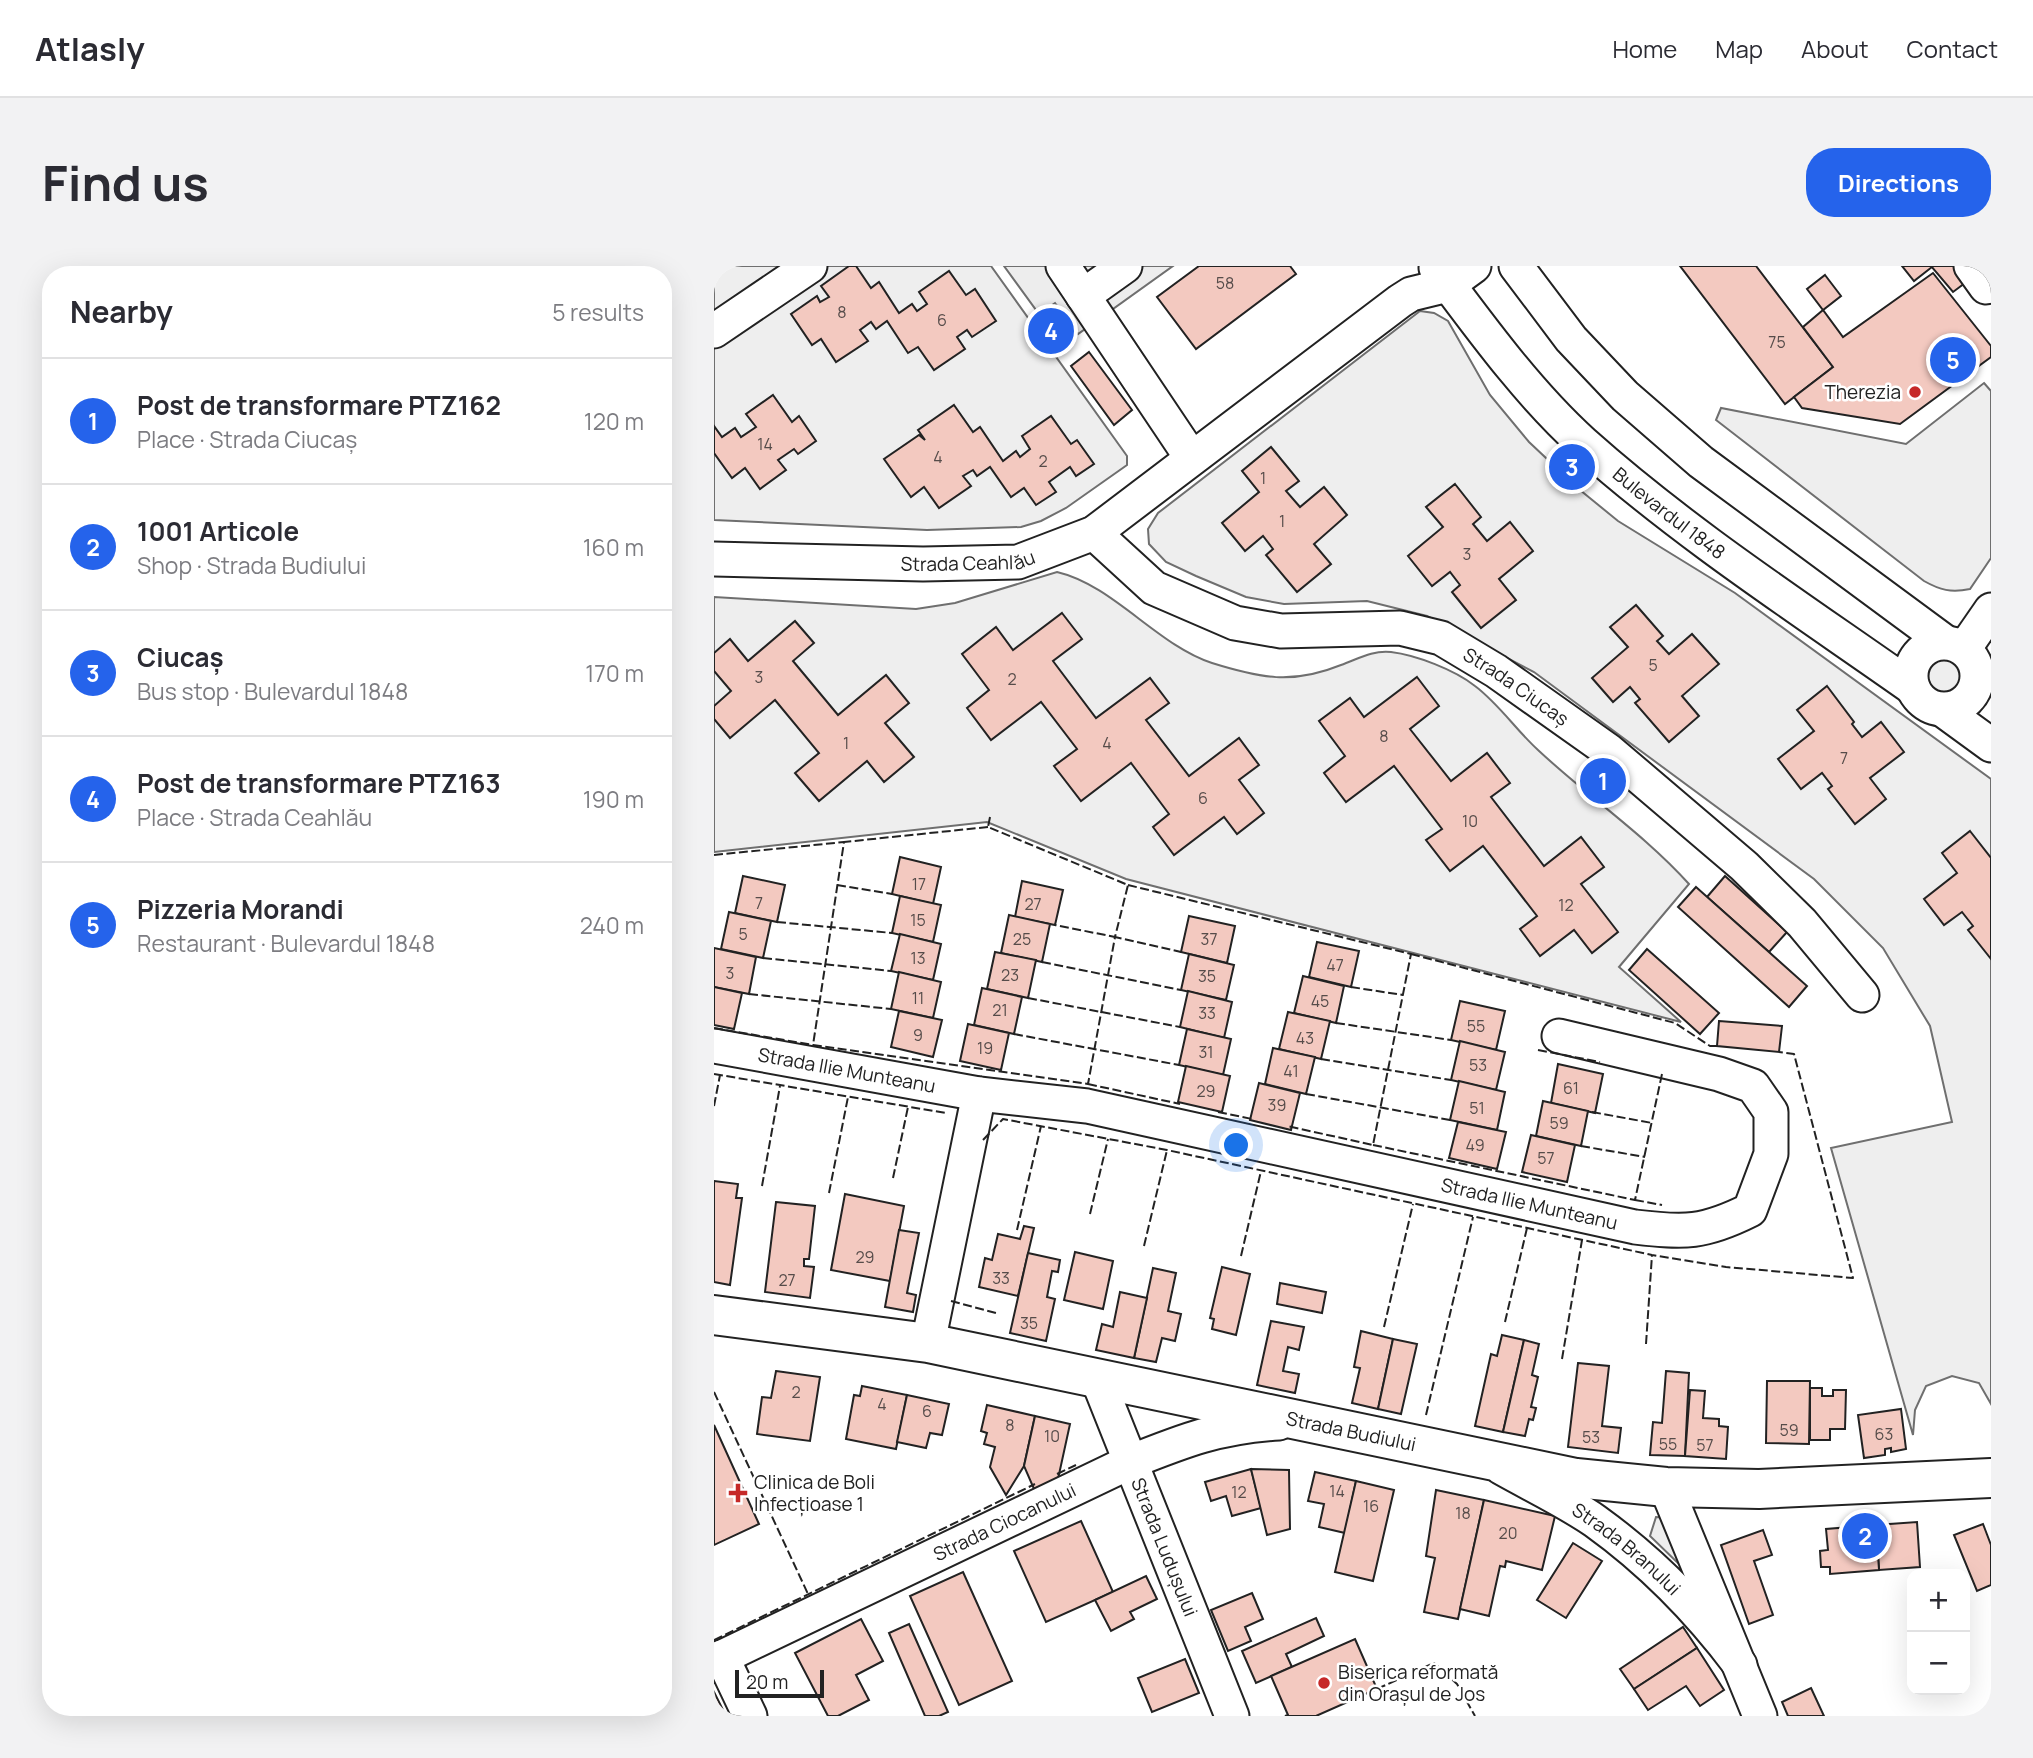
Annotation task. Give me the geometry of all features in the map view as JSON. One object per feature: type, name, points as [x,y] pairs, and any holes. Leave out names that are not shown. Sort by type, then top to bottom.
[{"type":"main road","name":"Strada Budiului","points":[[714,1315],[928,1343],[1576,1478],[1666,1487],[1759,1489],[1991,1478]]},
{"type":"street","points":[[714,331],[810,266]]},
{"type":"street","points":[[1063,266],[1191,457]]},
{"type":"street","points":[[1083,296],[1125,266]]},
{"type":"street","points":[[1516,266],[1571,339],[1625,396],[1701,462],[1969,657],[1978,677],[1975,690],[1967,701],[1956,708],[1943,709]]},
{"type":"street","points":[[1971,266],[1986,287],[1991,283]]},
{"type":"street","name":"Strada Ceahlău","points":[[714,559],[923,564],[1018,562],[1094,533],[1400,301],[1452,272]]},
{"type":"street","name":"Bulevardul 1848","points":[[1452,272],[1524,382],[1582,442],[1667,513],[1913,688]]},
{"type":"street","name":"Strada Ciucaș","points":[[1094,533],[1154,588],[1235,623],[1281,631],[1401,628],[1441,638],[1496,671],[1609,751],[1744,866],[1802,923],[1861,995]]},
{"type":"street","points":[[1969,657],[1991,610]]},
{"type":"street","points":[[1969,657],[1932,644],[1921,651],[1913,662],[1910,675],[1913,688],[1924,703],[1943,709],[1991,745]]},
{"type":"street","name":"Strada Ilie Munteanu","points":[[714,1046],[979,1094],[1087,1106],[1635,1227],[1680,1233],[1719,1226],[1750,1210],[1771,1154],[1771,1112],[1753,1086],[1718,1074],[1559,1036]]},
{"type":"street","points":[[928,1343],[979,1094]]},
{"type":"street","name":"Strada Ludușului","points":[[1097,1378],[1232,1716]]},
{"type":"street","name":"Strada Ciocanului","points":[[718,1659],[1130,1462],[1197,1435],[1239,1426],[1306,1422]]},
{"type":"street","name":"Strada Branului","points":[[1488,1460],[1594,1521],[1658,1572],[1702,1614],[1740,1665]]},
{"type":"street","points":[[1945,1480],[1991,1463]]},
{"type":"street","name":"Strada Branului","points":[[1666,1487],[1760,1716]]},
{"type":"street","points":[[718,1659],[750,1716]]},
{"type":"shaded area","points":[[714,266],[991,266],[1127,456],[1127,465],[1066,508],[1041,521],[1021,527],[927,530],[714,520]]},
{"type":"shaded area","points":[[1004,266],[1173,266],[1078,334],[1055,303],[1039,314]]},
{"type":"shaded area","points":[[1420,311],[1434,313],[1448,321],[1490,395],[1529,442],[1580,490],[1618,521],[1735,593],[1991,779],[1991,1404],[1979,1383],[1952,1376],[1926,1386],[1915,1410],[1913,1435],[1831,1148],[1952,1122],[1930,1026],[1883,948],[1814,879],[1534,672],[1427,616],[1367,601],[1284,604],[1246,597],[1166,562],[1149,544],[1148,529],[1158,513]]},
{"type":"shaded area","points":[[1984,383],[1991,391],[1991,558],[1970,589],[1957,591],[1935,587],[1924,581],[1716,420],[1721,408],[1906,444]]},
{"type":"shaded area","points":[[1057,572],[1097,589],[1172,643],[1212,663],[1229,668],[1261,675],[1291,677],[1323,671],[1371,654],[1391,652],[1435,664],[1475,686],[1538,750],[1653,848],[1689,884],[1619,967],[1681,1022],[1126,879],[987,822],[714,852],[714,597],[916,609],[955,603]]},
{"type":"shaded area","points":[[1944,657],[1957,663],[1963,676],[1957,689],[1944,695],[1931,689],[1925,676],[1931,663]]},
{"type":"shaded area","points":[[1656,1517],[1666,1518],[1681,1566],[1650,1536]]},
{"type":"building","points":[[849,266],[856,266],[871,288],[879,282],[899,313],[912,304],[917,311],[927,304],[919,292],[949,271],[966,295],[975,289],[996,321],[972,337],[967,330],[957,337],[965,349],[934,370],[918,347],[908,353],[887,321],[876,329],[871,322],[860,330],[868,341],[836,362],[821,339],[812,345],[791,314],[817,296],[820,302],[829,297],[821,286]]},
{"type":"building","points":[[1199,266],[1290,266],[1296,274],[1196,349],[1157,297]]},
{"type":"building","points":[[1680,266],[1756,266],[1833,367],[1785,404]]},
{"type":"building","points":[[1902,266],[1931,266],[1932,267],[1914,281]]},
{"type":"building","points":[[1931,266],[1965,266],[1973,277],[1953,292]]},
{"type":"building","points":[[1933,273],[1991,346],[1991,357],[1900,424],[1802,408],[1794,397],[1833,367],[1803,327],[1823,310],[1843,337]]},
{"type":"building","points":[[1825,275],[1841,296],[1823,310],[1807,289]]},
{"type":"building","points":[[1053,311],[1071,335],[1050,351],[1032,326]]},
{"type":"building","points":[[1089,352],[1132,410],[1114,425],[1071,366]]},
{"type":"building","points":[[773,395],[792,422],[799,416],[816,441],[798,454],[794,449],[778,460],[786,470],[760,489],[745,468],[732,478],[714,453],[714,426],[722,437],[735,428],[741,437],[756,427],[746,414]]},
{"type":"building","points":[[954,405],[973,432],[980,427],[1003,461],[1016,451],[1020,457],[1030,449],[1022,436],[1051,416],[1071,444],[1077,440],[1094,464],[1076,476],[1070,467],[1049,482],[1056,492],[1036,505],[1024,488],[1011,497],[990,467],[977,476],[973,470],[963,476],[971,486],[939,508],[924,487],[911,497],[884,459],[919,435],[925,440],[918,430]]},
{"type":"building","points":[[1271,447],[1299,481],[1286,491],[1300,507],[1324,487],[1347,515],[1314,544],[1331,564],[1297,592],[1266,555],[1273,549],[1263,536],[1245,551],[1222,523],[1259,492],[1242,471]]},
{"type":"building","points":[[1455,484],[1481,517],[1473,524],[1487,541],[1510,522],[1533,551],[1499,579],[1516,600],[1481,628],[1452,592],[1460,585],[1450,572],[1432,586],[1408,556],[1443,527],[1426,507]]},
{"type":"building","points":[[1636,605],[1663,636],[1657,641],[1669,654],[1692,634],[1719,664],[1682,696],[1699,716],[1669,742],[1635,703],[1640,699],[1630,687],[1613,702],[1592,678],[1628,647],[1610,627]]},
{"type":"building","points":[[1062,613],[1082,639],[1053,661],[1096,718],[1150,678],[1169,703],[1146,720],[1189,776],[1239,738],[1259,765],[1239,780],[1264,813],[1237,834],[1224,817],[1174,855],[1153,827],[1169,814],[1131,763],[1081,801],[1054,766],[1077,749],[1041,702],[991,740],[967,708],[989,690],[962,654],[996,627],[1013,650]]},
{"type":"building","points":[[795,621],[814,643],[793,661],[838,715],[886,675],[909,703],[885,723],[914,757],[884,782],[867,761],[819,801],[795,773],[819,753],[775,700],[730,738],[714,719],[714,706],[731,691],[714,671],[714,653],[730,639],[748,661]]},
{"type":"building","points":[[1417,677],[1439,706],[1410,729],[1451,781],[1487,753],[1510,783],[1491,797],[1544,866],[1581,837],[1604,867],[1581,884],[1618,932],[1592,953],[1574,930],[1540,956],[1520,929],[1537,916],[1483,846],[1450,871],[1426,840],[1442,829],[1394,766],[1346,802],[1324,773],[1345,756],[1319,721],[1350,698],[1364,717]]},
{"type":"building","points":[[1827,686],[1862,737],[1881,722],[1904,752],[1870,778],[1886,799],[1855,824],[1828,789],[1832,786],[1822,773],[1801,789],[1778,759],[1814,731],[1797,710]]},
{"type":"building","points":[[1598,763],[1622,782],[1608,798],[1585,779]]},
{"type":"building","points":[[1970,831],[1991,858],[1991,959],[1968,930],[1973,926],[1962,912],[1944,925],[1924,899],[1957,873],[1942,853]]},
{"type":"building","points":[[900,857],[941,867],[933,904],[892,894]]},
{"type":"building","points":[[743,876],[785,885],[777,922],[735,913]]},
{"type":"building","points":[[1725,876],[1787,932],[1769,952],[1707,897]]},
{"type":"building","points":[[1022,881],[1063,890],[1055,925],[1015,917]]},
{"type":"building","points":[[1696,887],[1807,986],[1789,1007],[1678,907]]},
{"type":"building","points":[[900,896],[941,905],[933,942],[892,933]]},
{"type":"building","points":[[729,912],[771,921],[763,958],[721,949]]},
{"type":"building","points":[[1009,915],[1050,924],[1042,962],[1001,953]]},
{"type":"building","points":[[1189,916],[1235,926],[1227,963],[1181,952]]},
{"type":"building","points":[[900,934],[941,944],[933,980],[891,971]]},
{"type":"building","points":[[1317,942],[1359,951],[1351,987],[1309,977]]},
{"type":"building","points":[[714,948],[756,957],[749,994],[714,987]]},
{"type":"building","points":[[1647,949],[1719,1013],[1700,1034],[1629,970]]},
{"type":"building","points":[[995,952],[1036,960],[1028,998],[987,989]]},
{"type":"building","points":[[1189,954],[1234,965],[1226,1000],[1181,990]]},
{"type":"building","points":[[899,972],[941,982],[933,1018],[891,1009]]},
{"type":"building","points":[[1303,976],[1344,986],[1336,1023],[1294,1013]]},
{"type":"building","points":[[714,987],[742,993],[734,1029],[714,1025]]},
{"type":"building","points":[[982,988],[1022,997],[1014,1034],[974,1025]]},
{"type":"building","points":[[1188,991],[1232,1002],[1224,1038],[1180,1027]]},
{"type":"building","points":[[1460,1001],[1505,1011],[1496,1050],[1451,1040]]},
{"type":"building","points":[[899,1011],[942,1020],[933,1057],[891,1047]]},
{"type":"building","points":[[1288,1012],[1330,1021],[1321,1059],[1279,1049]]},
{"type":"building","points":[[1719,1021],[1782,1026],[1779,1052],[1717,1046]]},
{"type":"building","points":[[968,1024],[1009,1033],[1001,1070],[960,1061]]},
{"type":"building","points":[[1187,1029],[1231,1039],[1223,1075],[1179,1065]]},
{"type":"building","points":[[1460,1041],[1505,1052],[1496,1090],[1451,1080]]},
{"type":"building","points":[[1273,1048],[1315,1057],[1306,1094],[1265,1084]]},
{"type":"building","points":[[1558,1064],[1603,1074],[1595,1113],[1551,1103]]},
{"type":"building","points":[[1186,1066],[1230,1076],[1222,1112],[1178,1102]]},
{"type":"building","points":[[1459,1081],[1505,1092],[1497,1130],[1450,1120]]},
{"type":"building","points":[[1259,1083],[1300,1093],[1291,1130],[1250,1120]]},
{"type":"building","points":[[1543,1101],[1588,1111],[1581,1146],[1536,1136]]},
{"type":"building","points":[[1458,1122],[1506,1132],[1497,1169],[1449,1158]]},
{"type":"building","points":[[1531,1135],[1575,1145],[1567,1182],[1522,1172]]},
{"type":"building","points":[[714,1181],[738,1184],[736,1198],[742,1198],[730,1285],[714,1282]]},
{"type":"building","points":[[845,1194],[904,1206],[890,1281],[831,1270]]},
{"type":"building","points":[[776,1202],[815,1206],[809,1259],[804,1259],[804,1266],[814,1267],[810,1298],[765,1292]]},
{"type":"building","points":[[1024,1226],[1034,1228],[1018,1296],[979,1287],[985,1258],[992,1260],[998,1234],[1020,1239]]},
{"type":"building","points":[[899,1230],[919,1233],[907,1293],[916,1295],[913,1312],[885,1307]]},
{"type":"building","points":[[1075,1252],[1113,1261],[1103,1309],[1064,1300]]},
{"type":"building","points":[[1028,1253],[1060,1260],[1058,1272],[1052,1271],[1047,1297],[1055,1299],[1046,1341],[1010,1333]]},
{"type":"building","points":[[1222,1267],[1250,1274],[1236,1335],[1212,1329],[1214,1319],[1210,1318]]},
{"type":"building","points":[[1153,1268],[1176,1273],[1168,1311],[1181,1314],[1175,1341],[1162,1338],[1156,1362],[1134,1358]]},
{"type":"building","points":[[1280,1283],[1326,1292],[1322,1313],[1277,1304]]},
{"type":"building","points":[[1120,1292],[1147,1298],[1134,1358],[1096,1350],[1102,1324],[1113,1327]]},
{"type":"building","points":[[1271,1321],[1304,1327],[1299,1350],[1288,1347],[1283,1371],[1299,1374],[1295,1393],[1257,1385]]},
{"type":"building","points":[[1361,1331],[1393,1339],[1378,1409],[1352,1403],[1360,1368],[1354,1367]]},
{"type":"building","points":[[1502,1335],[1524,1340],[1503,1432],[1475,1426],[1491,1354],[1497,1356]]},
{"type":"building","points":[[1393,1339],[1417,1344],[1401,1414],[1378,1409]]},
{"type":"building","points":[[1524,1340],[1539,1344],[1532,1375],[1538,1377],[1531,1407],[1536,1408],[1533,1420],[1529,1419],[1525,1436],[1503,1432]]},
{"type":"building","points":[[1578,1363],[1609,1366],[1602,1426],[1621,1428],[1618,1453],[1568,1447]]},
{"type":"building","points":[[776,1371],[820,1377],[810,1441],[757,1434],[762,1397],[771,1398]]},
{"type":"building","points":[[1666,1371],[1689,1373],[1685,1456],[1650,1455],[1653,1422],[1662,1423]]},
{"type":"building","points":[[1767,1381],[1810,1381],[1809,1444],[1766,1443]]},
{"type":"building","points":[[862,1386],[907,1395],[896,1449],[846,1439],[854,1395],[860,1396]]},
{"type":"building","points":[[1810,1388],[1822,1388],[1822,1396],[1833,1396],[1833,1390],[1846,1390],[1845,1429],[1830,1429],[1830,1440],[1810,1440]]},
{"type":"building","points":[[1690,1390],[1705,1391],[1703,1418],[1719,1419],[1719,1426],[1728,1427],[1726,1459],[1685,1456]]},
{"type":"building","points":[[907,1395],[949,1404],[942,1435],[930,1433],[926,1448],[897,1442]]},
{"type":"building","points":[[987,1405],[1035,1416],[1024,1466],[1006,1495],[990,1467],[995,1447],[984,1444],[987,1433],[981,1431]]},
{"type":"building","points":[[1901,1409],[1906,1449],[1891,1452],[1891,1448],[1885,1449],[1885,1455],[1864,1458],[1858,1415]]},
{"type":"building","points":[[1035,1416],[1070,1424],[1058,1479],[1034,1489],[1024,1466]]},
{"type":"building","points":[[714,1425],[759,1524],[714,1545]]},
{"type":"building","points":[[1251,1469],[1261,1508],[1232,1516],[1226,1496],[1211,1501],[1205,1482]]},
{"type":"building","points":[[1251,1469],[1289,1470],[1290,1529],[1267,1535]]},
{"type":"building","points":[[1315,1472],[1356,1481],[1345,1533],[1319,1527],[1324,1504],[1308,1501]]},
{"type":"building","points":[[1356,1481],[1394,1490],[1373,1581],[1335,1572]]},
{"type":"building","points":[[1436,1490],[1484,1500],[1458,1619],[1424,1612],[1435,1558],[1426,1556]]},
{"type":"building","points":[[1484,1500],[1555,1516],[1542,1570],[1506,1561],[1505,1567],[1500,1566],[1489,1616],[1460,1609]]},
{"type":"building","points":[[1081,1521],[1113,1592],[1046,1622],[1014,1551]]},
{"type":"building","points":[[1917,1522],[1920,1567],[1879,1570],[1876,1525]]},
{"type":"building","points":[[1983,1524],[1991,1545],[1991,1585],[1977,1591],[1954,1535]]},
{"type":"building","points":[[1876,1525],[1879,1570],[1830,1574],[1830,1567],[1821,1567],[1820,1551],[1828,1550],[1826,1529]]},
{"type":"building","points":[[1763,1530],[1772,1555],[1754,1561],[1773,1615],[1749,1624],[1721,1545]]},
{"type":"building","points":[[1573,1543],[1602,1561],[1566,1618],[1537,1600]]},
{"type":"building","points":[[963,1572],[1012,1681],[959,1705],[910,1596]]},
{"type":"building","points":[[1146,1576],[1157,1599],[1130,1612],[1134,1619],[1111,1631],[1095,1600]]},
{"type":"building","points":[[1252,1593],[1263,1619],[1245,1627],[1251,1641],[1228,1651],[1211,1610]]},
{"type":"building","points":[[1316,1618],[1324,1636],[1286,1654],[1292,1667],[1256,1683],[1242,1651]]},
{"type":"building","points":[[861,1619],[883,1661],[856,1675],[869,1700],[838,1716],[828,1716],[795,1653]]},
{"type":"building","points":[[909,1624],[948,1712],[939,1716],[925,1716],[889,1633]]},
{"type":"building","points":[[1683,1627],[1697,1648],[1634,1689],[1620,1669]]},
{"type":"building","name":"Biserica reformată din Orașul de Jos","points":[[1355,1639],[1377,1689],[1316,1716],[1285,1716],[1288,1715],[1271,1676]]},
{"type":"building","points":[[1697,1648],[1724,1690],[1700,1706],[1686,1686],[1648,1710],[1634,1689]]},
{"type":"building","points":[[1185,1659],[1199,1693],[1152,1712],[1138,1678]]},
{"type":"building","points":[[1811,1688],[1824,1716],[1788,1716],[1782,1702]]},
{"type":"building","points":[[715,1694],[726,1716],[714,1716]]},
{"type":"fence","points":[[990,817],[988,827],[1128,885],[1115,937],[1055,925]]},
{"type":"fence","points":[[988,827],[844,842],[813,1045],[1088,1084],[1115,937],[1181,952]]},
{"type":"fence","points":[[714,855],[844,842]]},
{"type":"fence","points":[[837,885],[892,894]]},
{"type":"fence","points":[[1128,885],[1411,954],[1373,1145],[1287,1126]]},
{"type":"fence","points":[[777,922],[892,933]]},
{"type":"fence","points":[[1411,954],[1675,1023],[1710,1046],[1717,1046]]},
{"type":"fence","points":[[763,958],[891,971]]},
{"type":"fence","points":[[1042,962],[1181,990]]},
{"type":"fence","points":[[1351,987],[1403,995]]},
{"type":"fence","points":[[749,994],[891,1009]]},
{"type":"fence","points":[[1028,998],[1180,1027]]},
{"type":"fence","points":[[1336,1023],[1451,1040]]},
{"type":"fence","points":[[714,1028],[813,1045]]},
{"type":"fence","points":[[1014,1034],[1179,1065]]},
{"type":"fence","points":[[1538,1050],[1600,1062]]},
{"type":"fence","points":[[983,1140],[1003,1119],[1167,1150],[1652,1255],[1726,1267],[1853,1278],[1794,1054],[1779,1052]]},
{"type":"fence","points":[[1321,1059],[1451,1080]]},
{"type":"fence","points":[[714,1074],[946,1113]]},
{"type":"fence","points":[[1373,1145],[1635,1200],[1662,1074]]},
{"type":"fence","points":[[714,1106],[720,1075]]},
{"type":"fence","points":[[1088,1084],[1180,1104]]},
{"type":"fence","points":[[762,1186],[780,1086]]},
{"type":"fence","points":[[1306,1094],[1450,1120]]},
{"type":"fence","points":[[829,1193],[848,1097]]},
{"type":"fence","points":[[893,1178],[908,1107]]},
{"type":"fence","points":[[1218,1112],[1252,1119]]},
{"type":"fence","points":[[1592,1112],[1652,1123]]},
{"type":"fence","points":[[1017,1230],[1041,1126]]},
{"type":"fence","points":[[1090,1214],[1108,1139]]},
{"type":"fence","points":[[1581,1146],[1645,1157]]},
{"type":"fence","points":[[1144,1246],[1167,1150]]},
{"type":"fence","points":[[1241,1256],[1261,1171]]},
{"type":"fence","points":[[1635,1200],[1662,1205]]},
{"type":"fence","points":[[1384,1327],[1413,1204]]},
{"type":"fence","points":[[1426,1415],[1473,1217]]},
{"type":"fence","points":[[1505,1322],[1527,1228]]},
{"type":"fence","points":[[1562,1359],[1582,1240]]},
{"type":"fence","points":[[1646,1344],[1652,1255]]},
{"type":"fence","points":[[951,1301],[996,1313]]},
{"type":"fence","points":[[714,1392],[808,1594]]},
{"type":"fence","points":[[1057,1474],[1076,1465]]},
{"type":"fence","points":[[714,1640],[1035,1484]]},
{"type":"fence","points":[[1377,1689],[1434,1663],[1457,1684],[1475,1716]]},
{"type":"place","name":"Post de transformare PTZ163","points":[[1051,331]]},
{"type":"place","name":"Pizzeria Morandi","points":[[1953,360]]},
{"type":"place","name":"Therezia","points":[[1915,392]]},
{"type":"place","name":"Ciucaș","points":[[1572,467]]},
{"type":"place","name":"Post de transformare PTZ162","points":[[1603,781]]},
{"type":"place","name":"Clinica de Boli Infecțioase 1","points":[[738,1493]]},
{"type":"place","name":"1001 Articole","points":[[1865,1536]]},
{"type":"place","name":"Biserica reformată din Orașul de Jos","points":[[1324,1683]]}]
